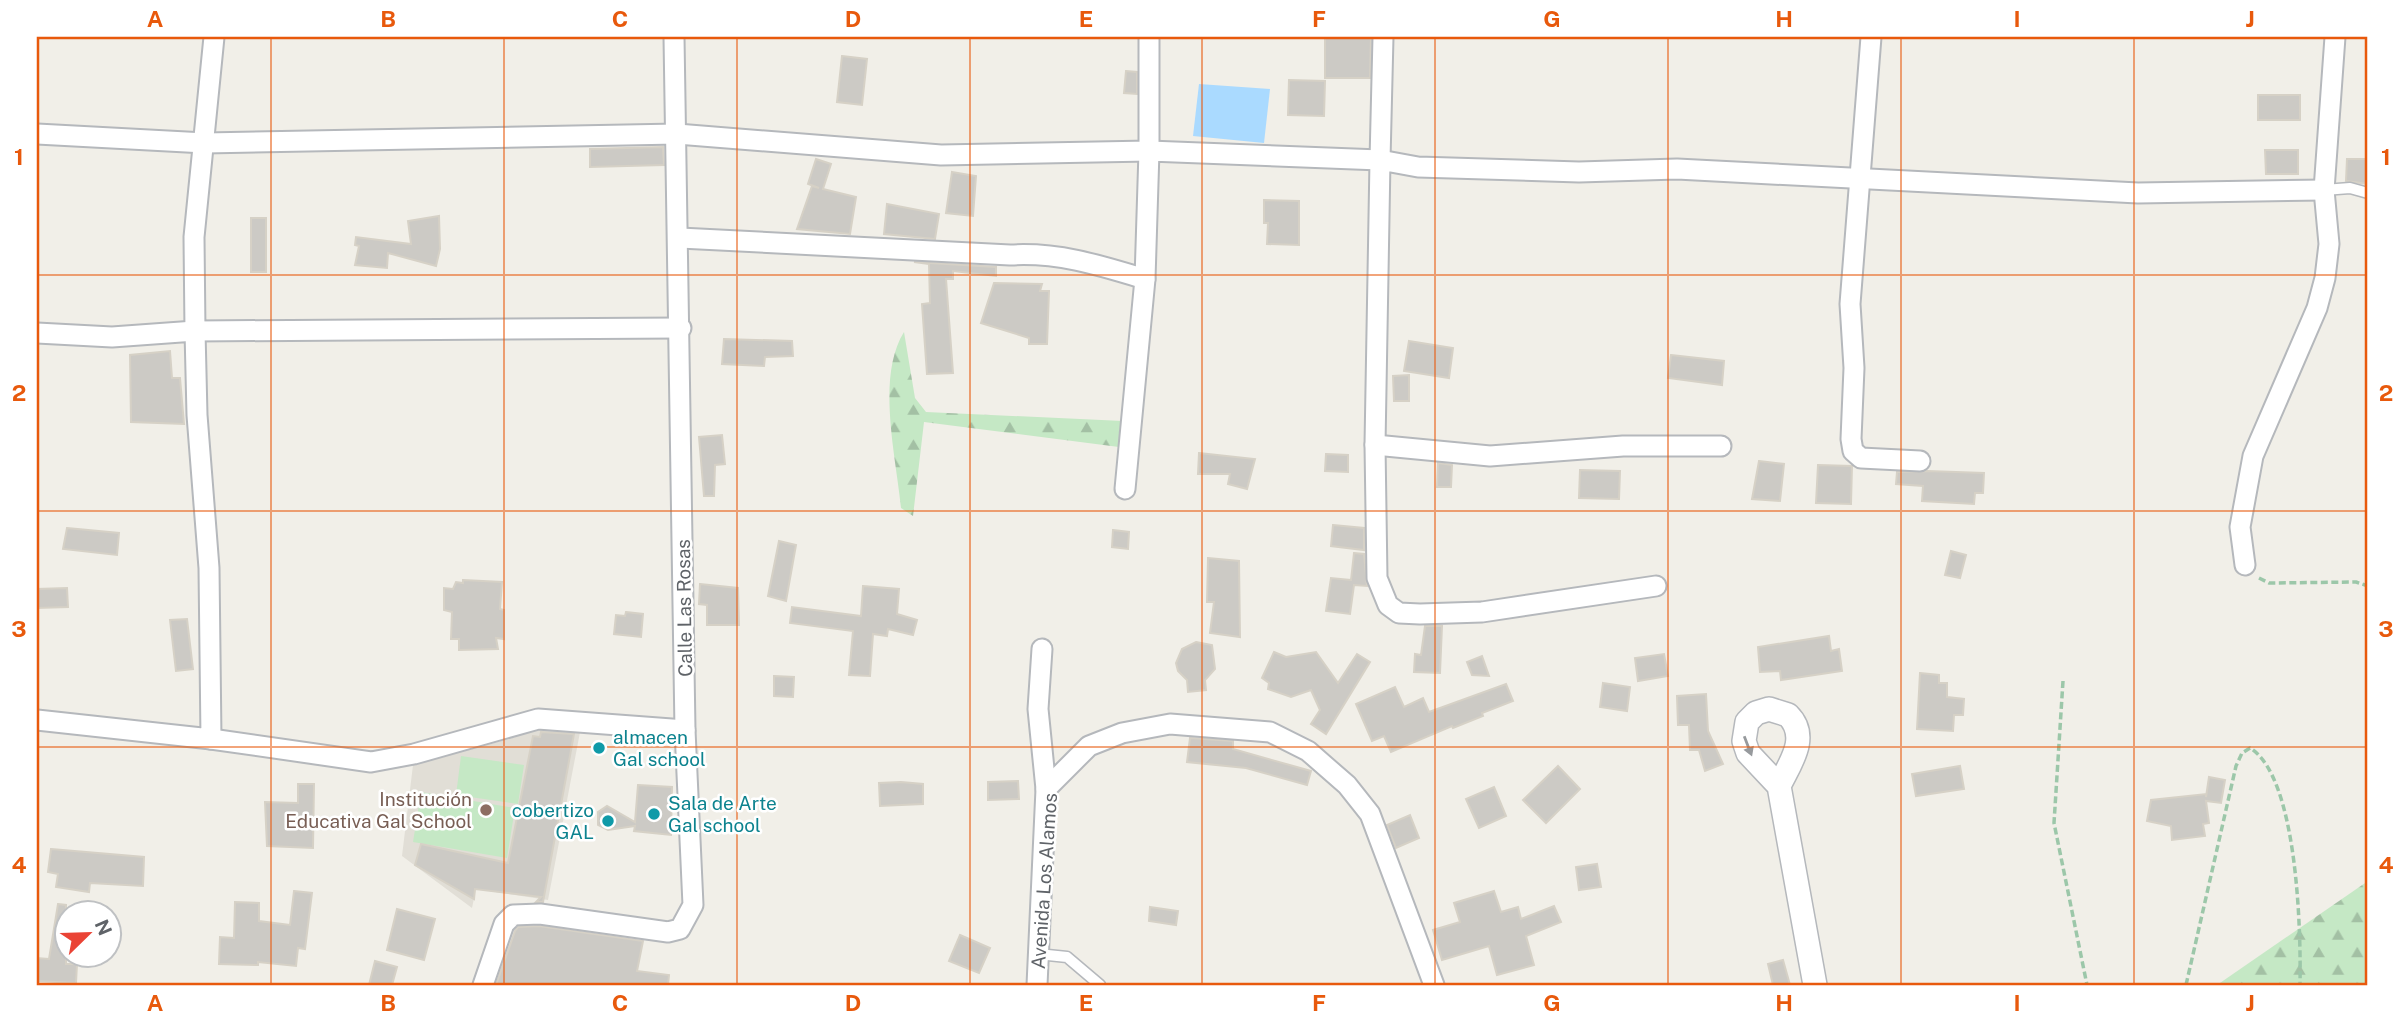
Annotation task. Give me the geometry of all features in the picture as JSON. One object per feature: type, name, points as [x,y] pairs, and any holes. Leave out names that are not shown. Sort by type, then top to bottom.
[{"type":"street","points":[[211,738],[209,568],[198,439],[194,237],[214,37]]},
{"type":"street","name":"Calle Las Rosas","points":[[483,985],[504,924],[513,915],[540,914],[668,932],[680,929],[693,905],[685,730],[680,238],[674,37]]},
{"type":"street","points":[[1125,489],[1145,279],[1149,37]]},
{"type":"street","points":[[1383,37],[1375,446],[1377,578],[1388,605],[1399,612],[1482,612],[1656,586]]},
{"type":"street","points":[[1871,37],[1850,304],[1854,368],[1851,424],[1853,451],[1870,460],[1920,461]]},
{"type":"street","points":[[2245,565],[2240,527],[2253,456],[2317,308],[2325,278],[2329,244],[2324,190],[2336,37]]},
{"type":"street","points":[[37,134],[205,143],[677,134],[941,155],[1149,151],[1380,160],[1418,167],[1579,172],[1678,169],[1859,176],[2138,194],[2324,190]]},
{"type":"street","points":[[680,238],[1010,255],[1038,253],[1089,262],[1145,279]]},
{"type":"street","points":[[37,333],[112,337],[195,331],[681,328]]},
{"type":"street","points":[[1375,446],[1490,456],[1623,446],[1721,446]]},
{"type":"street","points":[[1042,649],[1038,709],[1046,789]]},
{"type":"street","points":[[37,720],[211,738],[371,762],[414,754],[538,719],[685,730]]},
{"type":"street","name":"Avenida Los Alamos","points":[[1037,985],[1046,789],[1089,746],[1122,733],[1170,724],[1270,732],[1308,751],[1347,785],[1370,814],[1434,985]]},
{"type":"street","points":[[1779,786],[1815,985]]},
{"type":"lane","points":[[2324,190],[2350,188],[2368,193]]},
{"type":"lane","points":[[1038,954],[1067,957],[1100,985]]},
{"type":"path","points":[[2245,565],[2256,577],[2269,583],[2356,582],[2368,586]]},
{"type":"path","points":[[2063,681],[2054,823],[2087,985]]},
{"type":"path","points":[[2186,985],[2236,766],[2242,753],[2250,748],[2260,754],[2271,774],[2292,842],[2301,934],[2300,985]]},
{"type":"shaded area","name":"Institución Educativa Gal School","points":[[544,721],[581,727],[548,900],[476,889],[472,908],[402,856],[413,765],[516,737]]},
{"type":"green space","points":[[904,332],[915,398],[926,412],[1123,421],[1119,447],[924,422],[913,516],[901,508],[890,417],[891,371]]},
{"type":"green space","points":[[461,756],[524,765],[518,804],[456,795]]},
{"type":"green space","points":[[421,792],[515,808],[507,858],[413,842]]},
{"type":"green space","points":[[2368,881],[2368,985],[2217,985]]},
{"type":"water","points":[[1199,84],[1270,89],[1264,143],[1193,136]]},
{"type":"building","points":[[1325,37],[1371,37],[1370,78],[1325,78]]},
{"type":"building","points":[[842,56],[867,59],[862,105],[837,102]]},
{"type":"building","points":[[1126,71],[1137,72],[1137,94],[1124,93]]},
{"type":"building","points":[[1289,80],[1325,81],[1324,116],[1288,115]]},
{"type":"building","points":[[2258,95],[2300,95],[2300,120],[2258,120]]},
{"type":"building","points":[[663,147],[664,165],[590,167],[590,149]]},
{"type":"building","points":[[2265,150],[2298,150],[2298,174],[2266,174]]},
{"type":"building","points":[[816,159],[831,164],[823,189],[856,197],[850,234],[797,229],[812,186],[819,188],[808,184]]},
{"type":"building","points":[[2347,159],[2366,159],[2368,184],[2346,181]]},
{"type":"building","points":[[952,172],[976,176],[973,216],[946,213]]},
{"type":"building","points":[[1264,200],[1299,201],[1299,245],[1267,244],[1268,223],[1264,223]]},
{"type":"building","points":[[887,204],[939,214],[935,239],[884,234]]},
{"type":"building","points":[[439,216],[440,249],[436,266],[388,253],[387,268],[355,265],[359,246],[355,245],[356,237],[411,244],[408,221]]},
{"type":"building","points":[[251,218],[266,218],[266,272],[251,272]]},
{"type":"building","points":[[914,262],[996,267],[996,276],[953,271],[953,279],[946,279],[953,373],[927,374],[922,304],[930,303],[929,264]]},
{"type":"building","points":[[994,283],[1042,284],[1040,291],[1049,291],[1047,344],[1029,344],[1029,338],[981,323]]},
{"type":"building","points":[[724,339],[792,341],[793,356],[765,357],[764,366],[722,364]]},
{"type":"building","points":[[1409,341],[1453,348],[1449,378],[1404,371]]},
{"type":"building","points":[[170,351],[172,378],[180,378],[184,424],[131,422],[130,355]]},
{"type":"building","points":[[1671,355],[1724,361],[1722,385],[1668,378]]},
{"type":"building","points":[[1409,375],[1409,401],[1394,401],[1393,376]]},
{"type":"building","points":[[722,435],[725,464],[715,465],[714,496],[704,496],[699,437]]},
{"type":"building","points":[[1199,453],[1255,459],[1247,489],[1228,484],[1230,474],[1198,474]]},
{"type":"building","points":[[1326,454],[1348,455],[1348,472],[1325,471]]},
{"type":"building","points":[[1759,461],[1784,464],[1780,501],[1752,499]]},
{"type":"building","points":[[1438,463],[1452,465],[1451,487],[1437,487]]},
{"type":"building","points":[[1818,465],[1852,466],[1851,504],[1816,503]]},
{"type":"building","points":[[1580,470],[1620,471],[1619,499],[1579,498]]},
{"type":"building","points":[[1897,472],[1984,473],[1983,493],[1975,493],[1974,504],[1922,501],[1923,486],[1896,484]]},
{"type":"building","points":[[1333,525],[1364,528],[1364,550],[1331,546]]},
{"type":"building","points":[[67,528],[119,533],[117,555],[63,549]]},
{"type":"building","points":[[1113,530],[1129,532],[1128,549],[1112,547]]},
{"type":"building","points":[[779,541],[796,545],[786,601],[768,596]]},
{"type":"building","points":[[1951,551],[1966,555],[1960,578],[1945,575]]},
{"type":"building","points":[[1354,553],[1364,554],[1367,586],[1354,585],[1350,614],[1326,611],[1331,578],[1351,580]]},
{"type":"building","points":[[1208,558],[1239,561],[1240,637],[1210,633],[1214,602],[1207,602]]},
{"type":"building","points":[[463,580],[502,582],[500,609],[504,610],[504,639],[496,638],[498,649],[459,650],[459,639],[451,639],[452,612],[444,610],[444,588],[453,589],[456,582],[463,583]]},
{"type":"building","points":[[700,584],[738,588],[739,625],[707,625],[707,605],[699,604]]},
{"type":"building","points":[[863,586],[899,589],[897,614],[917,620],[913,635],[888,629],[887,636],[873,634],[870,676],[849,675],[853,631],[790,623],[792,607],[861,616]]},
{"type":"building","points":[[67,588],[68,607],[37,608],[37,589]]},
{"type":"building","points":[[626,612],[643,614],[641,637],[614,634],[616,615],[625,616]]},
{"type":"building","points":[[187,619],[193,669],[176,671],[170,620]]},
{"type":"building","points":[[1425,626],[1442,626],[1440,673],[1414,672],[1415,654],[1421,655]]},
{"type":"building","points":[[1829,636],[1831,651],[1839,649],[1842,671],[1781,680],[1780,671],[1760,672],[1758,647]]},
{"type":"building","points":[[1196,642],[1212,645],[1215,669],[1205,680],[1206,690],[1188,692],[1187,680],[1178,671],[1176,663],[1182,649]]},
{"type":"building","points":[[1274,652],[1286,657],[1316,652],[1338,683],[1357,654],[1370,662],[1326,734],[1311,724],[1320,710],[1311,690],[1291,697],[1268,689],[1269,683],[1262,678]]},
{"type":"building","points":[[1664,654],[1668,676],[1638,681],[1635,658]]},
{"type":"building","points":[[1482,656],[1489,676],[1472,675],[1467,662]]},
{"type":"building","points":[[1920,673],[1939,675],[1939,683],[1947,683],[1947,697],[1964,699],[1963,715],[1954,715],[1953,731],[1917,729]]},
{"type":"building","points":[[774,676],[794,677],[793,697],[774,696]]},
{"type":"building","points":[[1603,683],[1630,687],[1627,711],[1600,707]]},
{"type":"building","points":[[1506,684],[1513,701],[1482,713],[1483,716],[1391,752],[1384,736],[1372,741],[1356,704],[1395,687],[1404,707],[1423,698],[1429,712]]},
{"type":"building","points":[[1706,694],[1708,731],[1723,764],[1705,771],[1699,750],[1690,750],[1689,725],[1678,725],[1677,696]]},
{"type":"building","points":[[541,732],[574,734],[543,902],[536,902],[541,897],[475,889],[474,899],[415,865],[421,844],[508,863],[533,736],[540,737]]},
{"type":"building","points":[[1190,738],[1233,741],[1233,749],[1311,771],[1307,785],[1246,768],[1187,762]]},
{"type":"building","points":[[1558,766],[1580,789],[1546,823],[1523,800]]},
{"type":"building","points":[[1960,766],[1964,789],[1916,796],[1912,774]]},
{"type":"building","points":[[2209,777],[2225,780],[2221,803],[2206,801],[2209,823],[2203,824],[2205,836],[2172,840],[2171,826],[2147,821],[2151,800],[2206,794],[2206,797]]},
{"type":"building","points":[[1018,781],[1019,799],[988,800],[988,782]]},
{"type":"building","points":[[879,783],[923,784],[923,804],[880,806]]},
{"type":"building","points":[[298,784],[314,784],[313,848],[267,846],[265,802],[298,803]]},
{"type":"building","name":"Sala de Arte Gal school","points":[[638,785],[672,787],[671,835],[634,831],[635,826],[608,830],[598,825],[598,812],[607,806],[635,822]]},
{"type":"building","points":[[1494,787],[1506,816],[1479,828],[1466,799]]},
{"type":"building","points":[[1410,815],[1419,838],[1396,848],[1387,825]]},
{"type":"building","points":[[51,849],[144,857],[143,886],[90,883],[89,892],[56,887],[58,874],[48,872]]},
{"type":"building","points":[[1597,864],[1601,887],[1579,890],[1576,867]]},
{"type":"building","points":[[294,891],[312,893],[305,949],[298,948],[296,966],[258,962],[258,965],[219,964],[220,937],[234,938],[235,902],[259,903],[259,921],[290,925]]},
{"type":"building","points":[[1494,891],[1501,912],[1518,907],[1521,919],[1554,906],[1561,922],[1526,936],[1534,965],[1497,975],[1489,946],[1442,960],[1433,930],[1460,922],[1454,903]]},
{"type":"building","points":[[1150,907],[1178,911],[1176,925],[1149,921]]},
{"type":"building","points":[[397,909],[435,919],[424,960],[387,950]]},
{"type":"building","points":[[539,926],[643,941],[637,971],[669,975],[668,985],[496,985],[515,931],[518,927]]},
{"type":"building","points":[[960,935],[990,948],[979,973],[949,961]]},
{"type":"building","points":[[52,941],[52,970],[77,970],[76,983],[37,981],[37,958],[49,959]]},
{"type":"building","points":[[1783,960],[1790,985],[1773,985],[1768,964]]},
{"type":"building","points":[[375,961],[397,967],[392,985],[369,985]]},
{"type":"place","name":"almacen Gal school","points":[[599,748]]},
{"type":"place","name":"Institución Educativa Gal School","points":[[486,810]]},
{"type":"place","name":"Sala de Arte Gal school","points":[[654,814]]},
{"type":"place","name":"cobertizo GAL","points":[[608,821]]}]
